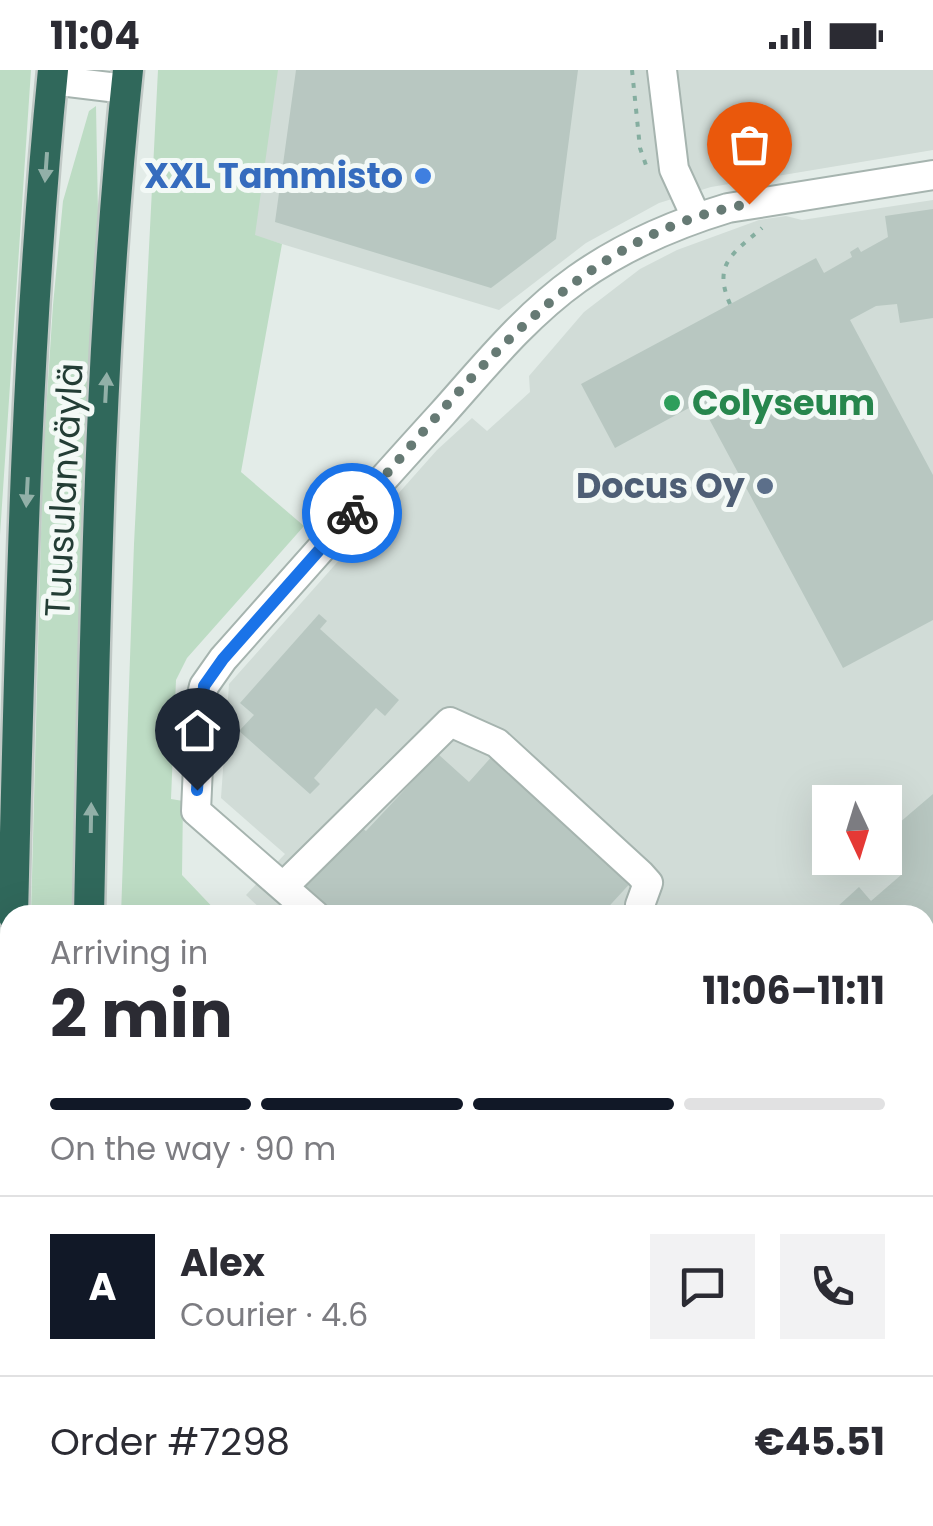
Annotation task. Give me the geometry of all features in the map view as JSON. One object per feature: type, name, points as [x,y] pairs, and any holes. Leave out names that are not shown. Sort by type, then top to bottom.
[{"type":"highway","name":"Tuusulanväylä","points":[[13,905],[21,616],[37,290],[53,75]]},
{"type":"highway","name":"Tuusulanväylä","points":[[89,905],[95,616],[127,79]]},
{"type":"street","points":[[662,70],[674,169],[696,217]]},
{"type":"street","points":[[53,75],[127,79]]},
{"type":"street","points":[[304,905],[196,811],[201,699],[211,674],[538,310],[614,256],[696,217],[770,200],[933,175]]},
{"type":"street","points":[[283,887],[450,722],[497,743],[640,874],[648,883],[640,905]]},
{"type":"path","points":[[730,304],[724,290],[729,258],[768,222],[770,200]]},
{"type":"shaded area","points":[[223,70],[933,70],[933,150],[711,187],[659,203],[586,243],[499,310],[213,223]]},
{"type":"shaded area","points":[[933,200],[933,905],[256,905],[246,895],[285,854],[221,798],[229,684],[437,450],[472,418],[487,431],[530,392],[529,376],[584,312],[640,269],[677,250],[759,220],[786,216],[802,220]]},
{"type":"green space","points":[[0,70],[31,70],[0,535]]},
{"type":"green space","points":[[158,70],[278,70],[255,235],[282,244],[241,472],[304,526],[187,658],[176,680],[171,799],[183,801],[182,875],[210,905],[121,905],[134,544]]},
{"type":"green space","points":[[96,106],[98,213],[72,905],[31,905],[43,458],[53,305],[63,201],[89,111]]},
{"type":"building","name":"XXL Tammisto","points":[[296,70],[578,70],[556,239],[491,288],[275,222]]},
{"type":"building","points":[[933,209],[933,318],[900,323],[897,304],[876,306],[850,320],[933,475],[933,620],[843,668],[700,402],[615,448],[581,384],[816,258],[824,273],[852,257],[850,252],[858,247],[861,252],[888,237],[885,216]]},
{"type":"building","points":[[319,614],[327,621],[320,629],[399,700],[385,716],[376,708],[314,778],[320,784],[310,794],[239,731],[254,715],[240,703]]},
{"type":"building","points":[[438,754],[469,782],[494,754],[635,878],[610,905],[323,905],[299,883],[356,824],[366,831]]},
{"type":"building","points":[[933,794],[933,905],[839,905],[859,887],[871,901],[902,875],[902,820]]},
{"type":"way so far","points":[[352,513],[538,310],[576,280],[614,256],[696,217],[749,204]]},
{"type":"place","name":"XXL Tammisto","points":[[423,176]]},
{"type":"place","name":"Colyseum","points":[[672,403]]},
{"type":"place","name":"Docus Oy","points":[[765,486]]},
{"type":"route","points":[[197,790],[204,686],[223,659],[352,513]]}]
